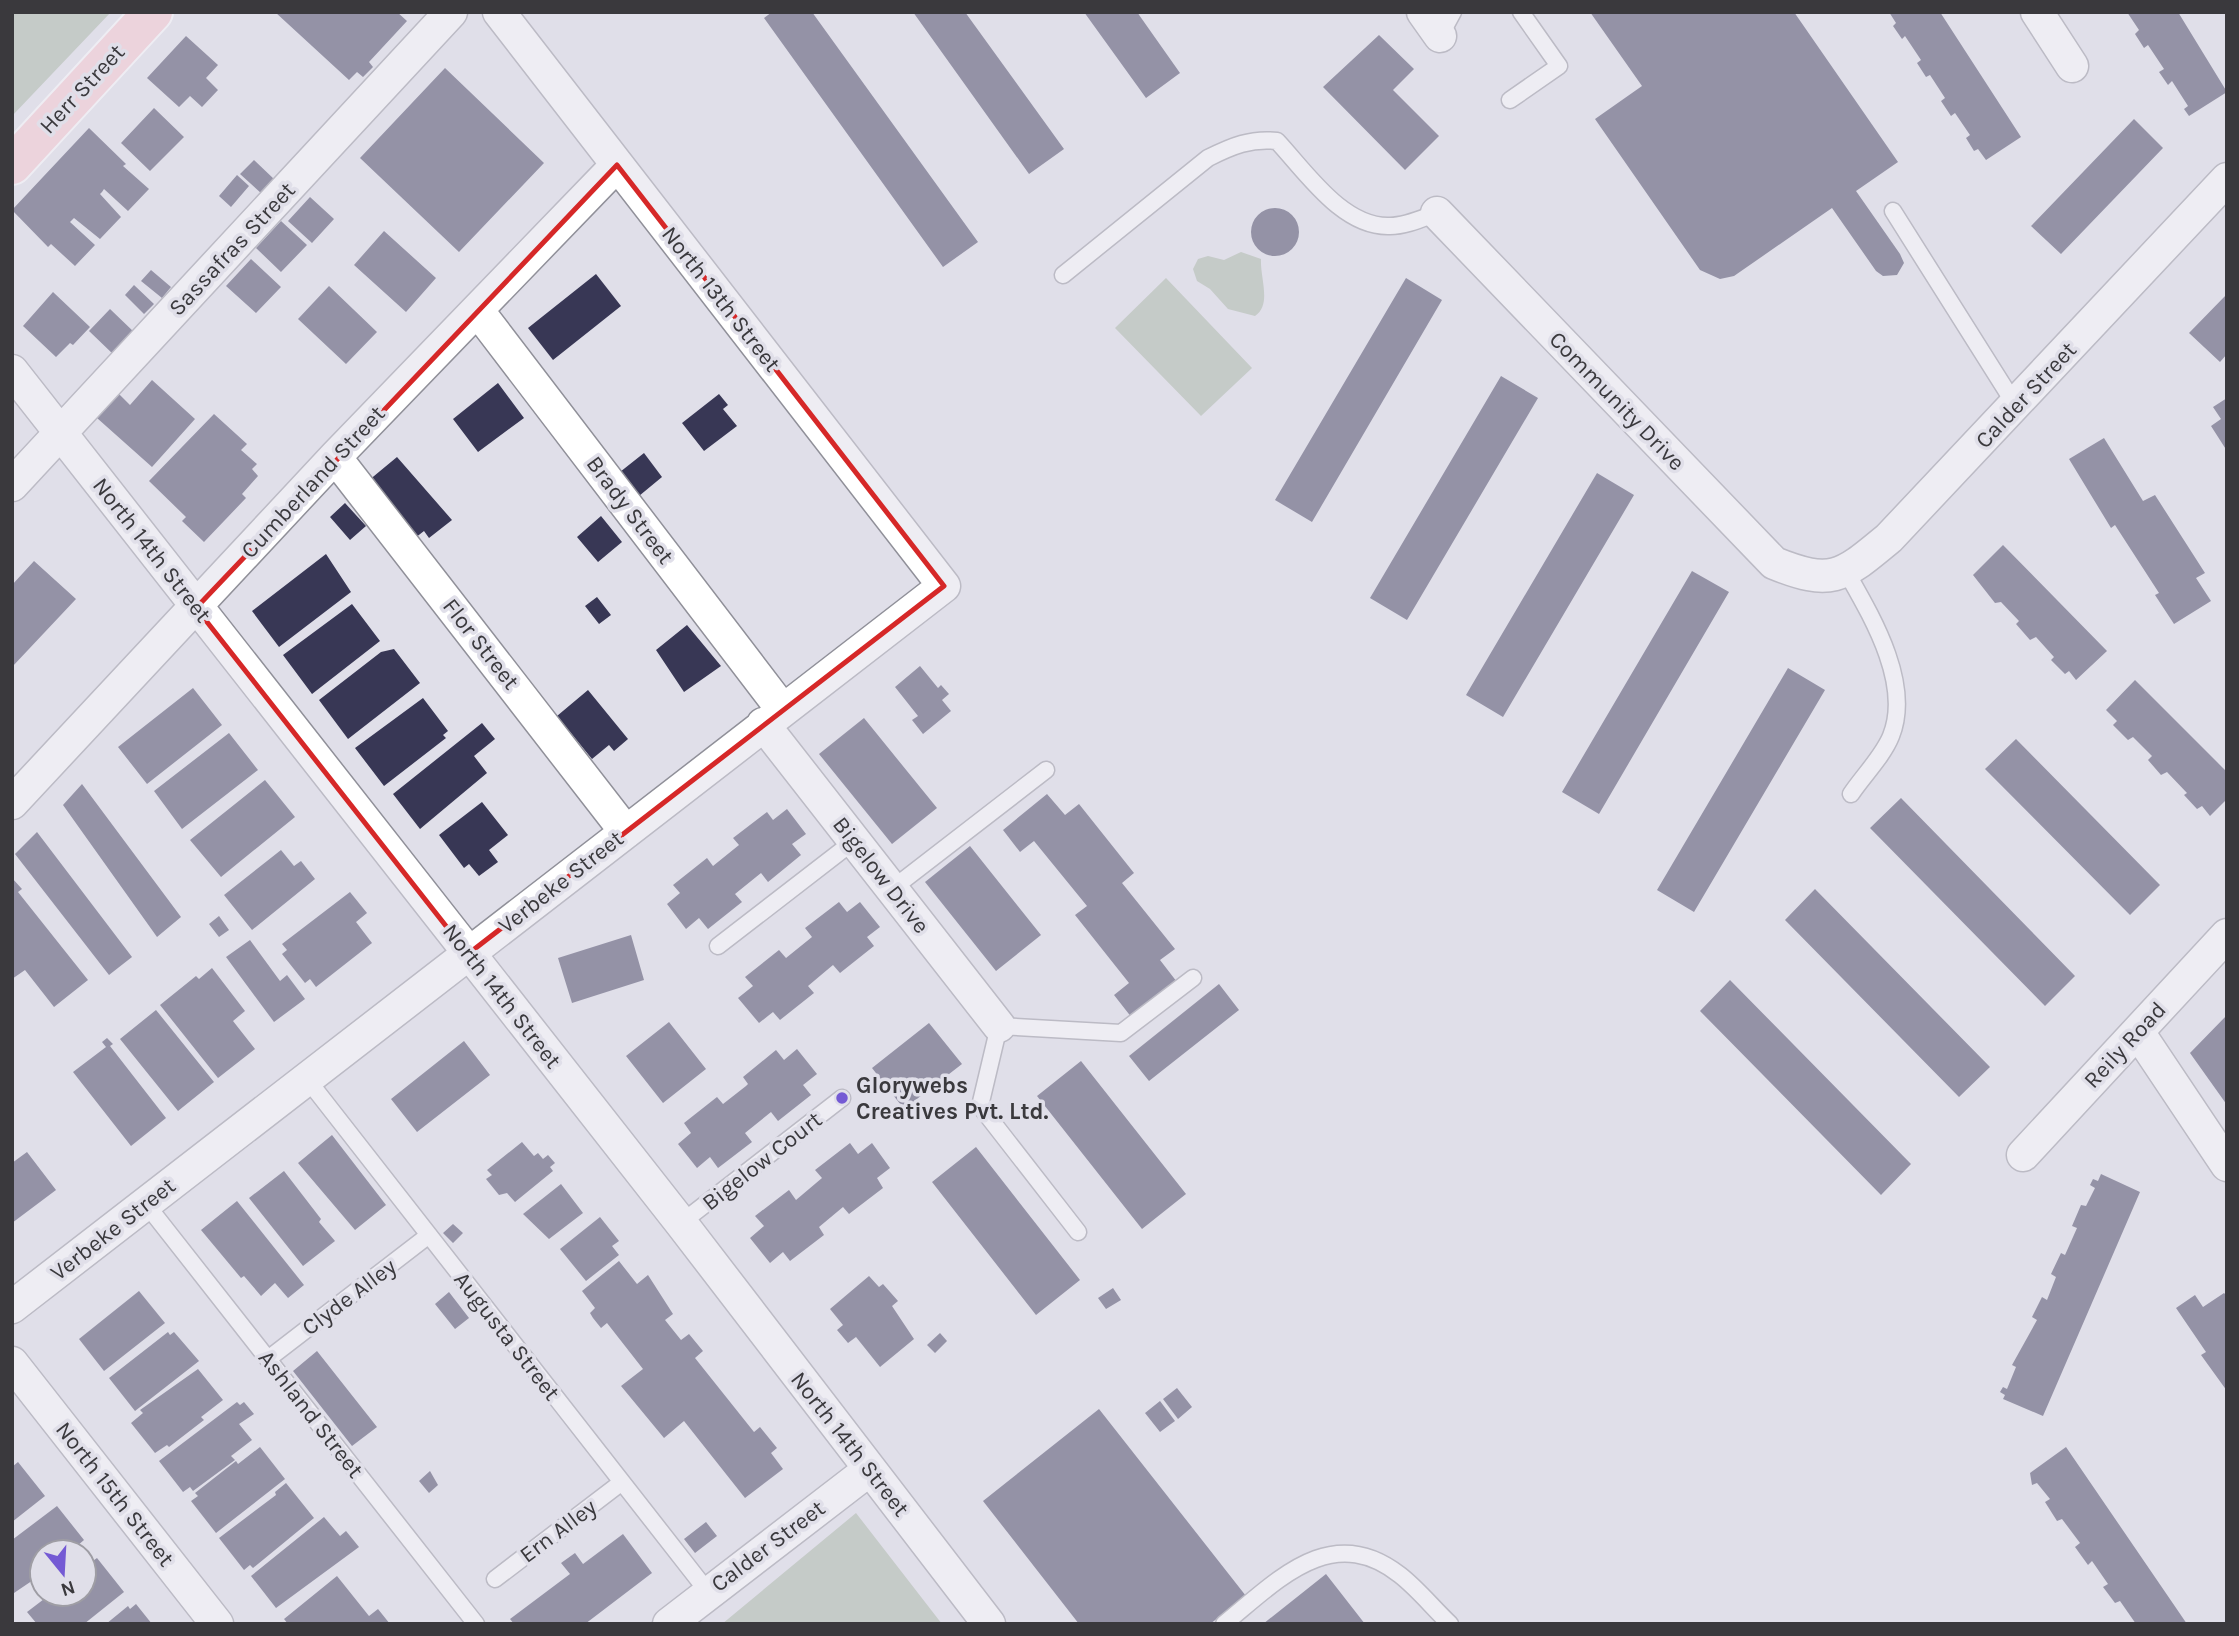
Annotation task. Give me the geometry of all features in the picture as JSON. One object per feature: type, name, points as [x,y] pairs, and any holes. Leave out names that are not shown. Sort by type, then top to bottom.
[{"type":"main road","name":"Herr Street","points":[[12,165],[153,12]]},
{"type":"street","name":"Sassafras Street","points":[[12,485],[451,12]]},
{"type":"street","name":"North 13th Street","points":[[499,12],[944,586]]},
{"type":"street","points":[[2037,12],[2072,66]]},
{"type":"street","name":"Cumberland Street","points":[[12,803],[335,457],[617,165]]},
{"type":"street","name":"Calder Street","points":[[1847,573],[1889,538],[2017,406],[2227,179]]},
{"type":"street","name":"Community Drive","points":[[1437,213],[1774,564],[1805,576],[1847,573]]},
{"type":"street","name":"Brady Street","points":[[478,311],[772,717]]},
{"type":"street","name":"North 14th Street","points":[[12,371],[681,1223],[989,1624]]},
{"type":"street","name":"Flor Street","points":[[335,457],[626,832]]},
{"type":"street","name":"Verbeke Street","points":[[12,1307],[944,586]]},
{"type":"street","name":"Bigelow Drive","points":[[772,717],[854,841],[999,1026]]},
{"type":"street","name":"Reily Road","points":[[2024,1155],[2227,935]]},
{"type":"street","points":[[2138,1032],[2227,1165]]},
{"type":"street","name":"North 15th Street","points":[[12,1363],[217,1624]]},
{"type":"street","name":"Calder Street","points":[[668,1624],[869,1470]]},
{"type":"lane","points":[[1510,100],[1559,66],[1521,12]]},
{"type":"lane","points":[[1063,275],[1208,158],[1236,144],[1260,139],[1277,141],[1337,204],[1366,223],[1391,226],[1437,213]]},
{"type":"lane","points":[[1893,211],[2017,406]]},
{"type":"lane","points":[[1847,573],[1878,629],[1897,692],[1891,736],[1851,794]]},
{"type":"lane","points":[[892,889],[1046,770]]},
{"type":"lane","points":[[718,946],[854,841]]},
{"type":"lane","points":[[1078,1232],[980,1106],[999,1026],[1121,1033],[1194,978]]},
{"type":"lane","name":"Augusta Street","points":[[307,1079],[708,1592]]},
{"type":"lane","name":"Bigelow Court","points":[[681,1223],[842,1098]]},
{"type":"lane","name":"Ashland Street","points":[[146,1204],[476,1624]]},
{"type":"lane","name":"Clyde Alley","points":[[268,1359],[429,1235]]},
{"type":"lane","name":"Ern Alley","points":[[495,1579],[622,1482]]},
{"type":"lane","points":[[1224,1624],[1288,1573],[1313,1558],[1338,1552],[1370,1556],[1400,1575],[1450,1624]]},
{"type":"highlighted area","points":[[617,165],[944,586],[468,954],[196,608]]},
{"type":"green space","points":[[12,12],[111,12],[12,116]]},
{"type":"green space","points":[[1241,252],[1261,259],[1264,298],[1260,311],[1255,316],[1228,309],[1210,289],[1197,281],[1193,269],[1198,259],[1208,256],[1224,260]]},
{"type":"green space","points":[[1166,278],[1252,368],[1201,416],[1115,328]]},
{"type":"green space","points":[[856,1513],[942,1624],[722,1624]]},
{"type":"building","points":[[275,12],[397,12],[407,21],[369,62],[373,67],[363,77],[357,72],[349,80]]},
{"type":"building","points":[[772,12],[812,12],[978,242],[943,267],[764,18]]},
{"type":"building","points":[[913,12],[965,12],[1064,149],[1029,174]]},
{"type":"building","points":[[1084,12],[1137,12],[1180,73],[1146,98]]},
{"type":"building","points":[[1590,12],[1794,12],[1898,162],[1856,191],[1900,254],[1904,263],[1897,275],[1883,276],[1876,271],[1832,208],[1734,276],[1720,279],[1700,270],[1595,119],[1642,86]]},
{"type":"building","points":[[1889,12],[1940,12],[2021,137],[1986,160],[1978,149],[1974,151],[1966,138],[1970,135],[1955,113],[1951,116],[1941,101],[1945,98],[1930,75],[1926,77],[1917,63],[1921,60],[1905,36],[1902,39],[1893,26],[1896,23]]},
{"type":"building","points":[[2127,12],[2178,12],[2227,92],[2189,116],[2184,109],[2188,106],[2172,81],[2168,85],[2159,72],[2164,69],[2148,45],[2144,48],[2135,34],[2139,30]]},
{"type":"building","points":[[1379,35],[1414,69],[1393,90],[1439,136],[1405,170],[1323,87]]},
{"type":"building","points":[[186,36],[218,65],[206,78],[218,90],[202,107],[190,96],[179,107],[147,78]]},
{"type":"building","points":[[445,68],[544,163],[459,252],[360,158]]},
{"type":"building","points":[[154,108],[184,137],[150,171],[121,143]]},
{"type":"building","points":[[2134,119],[2163,148],[2061,254],[2031,226]]},
{"type":"building","points":[[89,128],[126,164],[123,166],[149,189],[128,211],[104,189],[100,194],[121,217],[100,239],[74,218],[70,222],[95,245],[75,266],[51,244],[48,247],[12,210]]},
{"type":"building","points":[[254,160],[275,180],[262,194],[240,174]]},
{"type":"building","points":[[237,175],[249,186],[231,207],[219,196]]},
{"type":"building","points":[[310,197],[334,219],[312,243],[288,221]]},
{"type":"building","points":[[1275,208],[1292,215],[1299,232],[1292,249],[1275,256],[1258,249],[1251,232],[1258,215]]},
{"type":"building","points":[[281,221],[307,245],[281,272],[256,248]]},
{"type":"building","points":[[384,231],[436,278],[406,312],[354,265]]},
{"type":"building","points":[[251,259],[281,287],[256,313],[226,286]]},
{"type":"building","points":[[151,270],[171,287],[162,298],[141,281]]},
{"type":"building","points":[[596,274],[621,306],[553,360],[528,328]]},
{"type":"building","points":[[1406,278],[1442,300],[1312,522],[1275,500]]},
{"type":"building","points":[[134,285],[154,304],[144,314],[125,295]]},
{"type":"building","points":[[329,286],[377,332],[346,364],[298,319]]},
{"type":"building","points":[[53,292],[90,327],[73,345],[70,343],[56,357],[23,326]]},
{"type":"building","points":[[2227,294],[2227,354],[2220,362],[2189,333]]},
{"type":"building","points":[[110,309],[135,333],[114,355],[89,331]]},
{"type":"building","points":[[1501,376],[1538,398],[1407,620],[1370,598]]},
{"type":"building","points":[[152,380],[195,419],[152,467],[97,418],[119,394],[130,405]]},
{"type":"building","points":[[498,383],[524,418],[478,452],[453,419]]},
{"type":"building","points":[[719,394],[728,405],[723,409],[737,426],[704,451],[682,423]]},
{"type":"building","points":[[2227,398],[2227,451],[2211,426],[2221,419],[2213,407]]},
{"type":"building","points":[[214,414],[247,444],[241,450],[257,464],[252,469],[258,476],[242,494],[246,498],[204,542],[182,521],[186,517],[149,481]]},
{"type":"building","points":[[2104,438],[2143,501],[2155,495],[2205,573],[2196,578],[2211,601],[2174,624],[2155,595],[2159,593],[2115,525],[2111,528],[2069,459]]},
{"type":"building","points":[[644,453],[662,477],[639,496],[620,472]]},
{"type":"building","points":[[397,457],[452,520],[429,538],[424,531],[415,538],[368,481]]},
{"type":"building","points":[[1597,473],[1634,495],[1503,717],[1466,695]]},
{"type":"building","points":[[345,503],[366,526],[350,540],[330,517]]},
{"type":"building","points":[[601,516],[622,542],[598,562],[577,537]]},
{"type":"building","points":[[2003,545],[2107,651],[2076,680],[2069,671],[2065,674],[2051,660],[2054,657],[2036,637],[2030,640],[2016,624],[2019,621],[2001,602],[1995,603],[1973,575]]},
{"type":"building","points":[[326,554],[351,592],[279,647],[252,611]]},
{"type":"building","points":[[34,561],[76,599],[12,667],[12,585]]},
{"type":"building","points":[[1692,571],[1729,592],[1599,814],[1562,792]]},
{"type":"building","points":[[597,597],[611,615],[599,624],[585,606]]},
{"type":"building","points":[[352,604],[380,641],[312,694],[283,655]]},
{"type":"building","points":[[687,625],[721,666],[684,692],[656,650]]},
{"type":"building","points":[[394,649],[420,683],[348,739],[319,700],[381,652]]},
{"type":"building","points":[[920,666],[938,688],[941,685],[949,694],[942,700],[951,711],[923,734],[912,720],[918,716],[895,687]]},
{"type":"building","points":[[1788,668],[1825,690],[1694,912],[1657,890]]},
{"type":"building","points":[[2135,680],[2227,772],[2227,799],[2210,816],[2202,806],[2197,809],[2184,795],[2187,793],[2167,772],[2161,775],[2148,760],[2152,756],[2133,737],[2128,740],[2113,725],[2117,721],[2106,710]]},
{"type":"building","points":[[193,688],[222,725],[147,784],[118,747]]},
{"type":"building","points":[[588,690],[628,739],[614,751],[609,745],[592,759],[557,716]]},
{"type":"building","points":[[423,698],[448,731],[443,735],[446,738],[384,786],[355,748]]},
{"type":"building","points":[[864,718],[937,808],[892,844],[819,754]]},
{"type":"building","points":[[482,723],[495,739],[474,756],[487,773],[420,829],[393,794]]},
{"type":"building","points":[[229,733],[258,770],[182,829],[154,791]]},
{"type":"building","points":[[2016,739],[2160,885],[2130,915],[1985,769]]},
{"type":"building","points":[[265,780],[295,817],[221,877],[190,840]]},
{"type":"building","points":[[82,784],[181,917],[157,937],[63,805]]},
{"type":"building","points":[[1047,794],[1065,815],[1079,804],[1134,873],[1122,883],[1175,949],[1160,960],[1177,982],[1132,1018],[1114,995],[1129,983],[1075,915],[1087,906],[1034,841],[1020,852],[1003,830]]},
{"type":"building","points":[[1901,798],[2075,976],[2045,1006],[1870,828]]},
{"type":"building","points":[[482,802],[508,835],[489,850],[498,862],[479,876],[469,864],[464,868],[439,835]]},
{"type":"building","points":[[787,809],[806,834],[792,844],[801,855],[768,882],[761,873],[735,894],[742,902],[708,929],[699,918],[686,929],[667,904],[680,893],[673,885],[707,858],[713,866],[739,845],[733,838],[767,812],[773,820]]},
{"type":"building","points":[[37,832],[132,957],[109,975],[15,854]]},
{"type":"building","points":[[970,846],[1041,935],[996,971],[925,882]]},
{"type":"building","points":[[281,850],[294,866],[301,861],[315,879],[252,930],[224,895]]},
{"type":"building","points":[[12,878],[22,889],[18,892],[88,980],[54,1007],[25,970],[12,979]]},
{"type":"building","points":[[1815,889],[1990,1067],[1959,1097],[1785,920]]},
{"type":"building","points":[[350,892],[367,913],[356,922],[372,943],[316,987],[310,979],[305,983],[282,954],[287,950],[282,944]]},
{"type":"building","points":[[839,902],[847,912],[860,902],[880,927],[867,937],[874,946],[840,973],[833,965],[808,986],[814,993],[780,1020],[773,1012],[759,1023],[738,998],[753,986],[745,977],[779,950],[786,958],[812,937],[805,928]]},
{"type":"building","points":[[219,916],[229,930],[219,937],[209,924]]},
{"type":"building","points":[[631,935],[644,980],[572,1003],[558,958]]},
{"type":"building","points":[[250,940],[280,981],[287,975],[305,999],[274,1022],[226,957]]},
{"type":"building","points":[[212,968],[245,1011],[233,1021],[255,1049],[218,1078],[160,1005],[196,976],[199,979]]},
{"type":"building","points":[[1730,980],[1911,1164],[1881,1195],[1700,1011]]},
{"type":"building","points":[[1219,984],[1239,1010],[1149,1081],[1129,1056]]},
{"type":"building","points":[[156,1010],[214,1082],[178,1111],[120,1039]]},
{"type":"building","points":[[2227,1015],[2227,1105],[2190,1053]]},
{"type":"building","points":[[669,1022],[706,1069],[663,1103],[626,1056]]},
{"type":"building","points":[[929,1023],[962,1064],[904,1109],[872,1068]]},
{"type":"building","points":[[107,1038],[113,1044],[110,1046],[166,1118],[131,1146],[73,1072],[106,1047],[102,1042]]},
{"type":"building","points":[[464,1041],[490,1075],[417,1132],[391,1099]]},
{"type":"building","points":[[797,1049],[817,1074],[803,1085],[811,1095],[778,1121],[771,1112],[745,1133],[752,1142],[718,1168],[710,1157],[697,1168],[678,1144],[691,1133],[684,1123],[717,1097],[723,1104],[746,1086],[748,1084],[743,1077],[776,1050],[784,1060]]},
{"type":"building","points":[[1081,1061],[1186,1194],[1142,1229],[1037,1096]]},
{"type":"building","points":[[332,1135],[386,1205],[355,1230],[298,1163]]},
{"type":"building","points":[[522,1142],[534,1156],[538,1153],[543,1159],[548,1155],[555,1163],[550,1167],[553,1171],[515,1202],[507,1193],[499,1195],[486,1179],[492,1175],[487,1170]]},
{"type":"building","points":[[850,1143],[858,1154],[872,1143],[890,1168],[877,1178],[883,1188],[849,1214],[843,1207],[819,1227],[824,1235],[790,1261],[783,1252],[770,1263],[750,1238],[764,1226],[755,1216],[789,1190],[796,1200],[822,1178],[815,1170]]},
{"type":"building","points":[[976,1147],[1080,1280],[1036,1315],[932,1182]]},
{"type":"building","points":[[27,1152],[56,1190],[12,1223],[12,1163]]},
{"type":"building","points":[[284,1171],[335,1241],[303,1266],[249,1198]]},
{"type":"building","points":[[2101,1174],[2140,1192],[2043,1416],[2003,1399],[2005,1395],[2000,1392],[2003,1387],[2007,1389],[2016,1367],[2012,1365],[2037,1320],[2032,1317],[2042,1297],[2047,1300],[2056,1277],[2051,1274],[2061,1253],[2065,1255],[2077,1228],[2072,1226],[2081,1205],[2086,1206],[2095,1188],[2090,1185],[2093,1179],[2098,1181]]},
{"type":"building","points":[[561,1184],[583,1213],[549,1239],[523,1214]]},
{"type":"building","points":[[237,1201],[304,1285],[288,1298],[275,1283],[261,1296],[244,1276],[241,1278],[201,1230]]},
{"type":"building","points":[[600,1217],[619,1241],[612,1246],[619,1255],[586,1281],[560,1249]]},
{"type":"building","points":[[453,1224],[463,1233],[453,1243],[443,1233]]},
{"type":"building","points":[[619,1261],[637,1284],[648,1275],[673,1314],[665,1320],[681,1340],[689,1334],[703,1351],[695,1358],[754,1432],[760,1427],[777,1448],[771,1453],[783,1469],[745,1498],[684,1421],[664,1438],[621,1386],[643,1369],[607,1323],[601,1328],[593,1318],[590,1313],[595,1308],[582,1291]]},
{"type":"building","points":[[869,1276],[879,1287],[883,1284],[898,1301],[892,1306],[914,1339],[880,1367],[856,1337],[848,1343],[837,1330],[843,1325],[830,1309]]},
{"type":"building","points":[[1113,1288],[1121,1300],[1106,1309],[1098,1298]]},
{"type":"building","points":[[139,1291],[165,1323],[104,1371],[79,1339]]},
{"type":"building","points":[[449,1292],[469,1318],[455,1329],[435,1304]]},
{"type":"building","points":[[2224,1293],[2227,1296],[2227,1391],[2201,1355],[2206,1352],[2176,1308],[2195,1295],[2203,1307]]},
{"type":"building","points":[[168,1332],[170,1335],[174,1332],[199,1361],[135,1411],[109,1378]]},
{"type":"building","points":[[940,1333],[947,1341],[935,1353],[927,1345]]},
{"type":"building","points":[[317,1351],[377,1427],[352,1446],[293,1371]]},
{"type":"building","points":[[198,1369],[223,1400],[201,1417],[204,1420],[169,1447],[167,1445],[155,1453],[131,1423],[143,1413],[140,1410]]},
{"type":"building","points":[[1177,1388],[1192,1407],[1178,1419],[1163,1399]]},
{"type":"building","points":[[1160,1401],[1175,1421],[1160,1432],[1145,1413]]},
{"type":"building","points":[[237,1402],[240,1405],[244,1402],[254,1414],[239,1424],[252,1440],[231,1456],[235,1460],[193,1491],[190,1487],[183,1492],[159,1461]]},
{"type":"building","points":[[1099,1409],[1246,1596],[1210,1624],[1079,1624],[983,1501]]},
{"type":"building","points":[[260,1447],[285,1479],[216,1533],[191,1501],[198,1496],[195,1493],[236,1461],[238,1464]]},
{"type":"building","points":[[2066,1447],[2187,1624],[2136,1624],[2120,1601],[2115,1603],[2103,1587],[2108,1584],[2092,1561],[2088,1565],[2075,1547],[2080,1543],[2062,1519],[2057,1521],[2045,1502],[2050,1499],[2037,1483],[2032,1485],[2030,1473]]},
{"type":"building","points":[[18,1462],[45,1496],[12,1522],[12,1467]]},
{"type":"building","points":[[430,1471],[438,1485],[429,1493],[419,1481]]},
{"type":"building","points":[[286,1483],[314,1518],[253,1568],[250,1565],[244,1570],[219,1538],[276,1495],[275,1492]]},
{"type":"building","points":[[57,1506],[82,1538],[28,1538],[28,1584],[14,1593],[12,1540]]},
{"type":"building","points":[[324,1517],[340,1536],[346,1531],[359,1547],[276,1608],[251,1576]]},
{"type":"building","points":[[706,1522],[717,1536],[695,1553],[684,1539]]},
{"type":"building","points":[[623,1534],[652,1573],[585,1624],[514,1624],[510,1619],[570,1574],[561,1563],[575,1553],[583,1564]]},
{"type":"building","points":[[98,1559],[124,1592],[84,1624],[37,1624],[27,1612],[32,1608],[98,1608]]},
{"type":"building","points":[[1326,1574],[1365,1624],[1263,1624]]},
{"type":"building","points":[[337,1576],[369,1616],[378,1609],[390,1624],[288,1624],[284,1619]]},
{"type":"building","points":[[136,1604],[152,1624],[106,1624],[128,1606],[130,1609]]},
{"type":"place","name":"Glorywebs Creatives Pvt. Ltd.","points":[[842,1098]]}]
